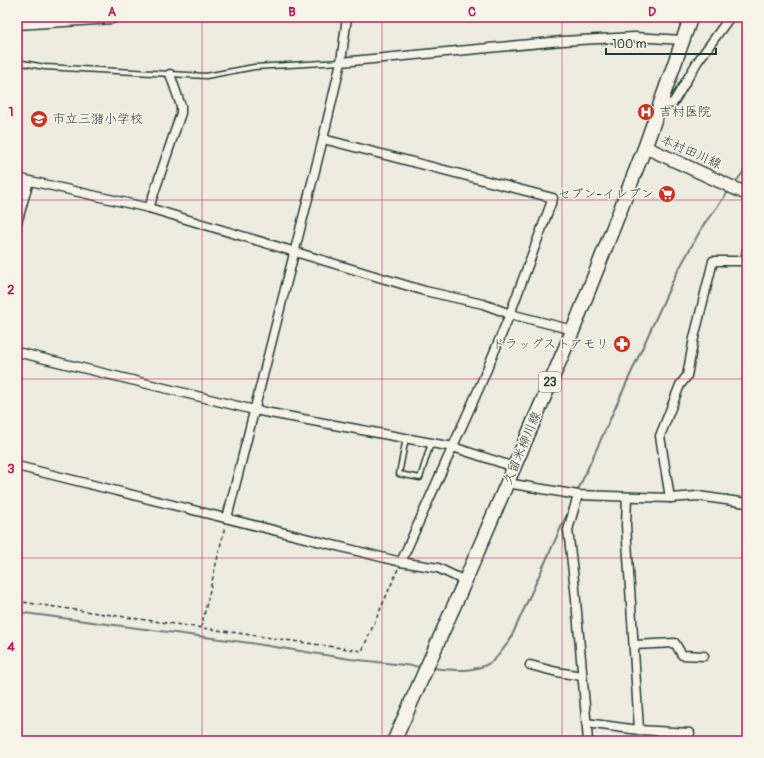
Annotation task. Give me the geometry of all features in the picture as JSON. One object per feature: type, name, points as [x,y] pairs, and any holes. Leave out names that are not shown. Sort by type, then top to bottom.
[{"type":"main road","points":[[17,23],[32,19],[112,17]]},
{"type":"main road","name":"久留米柳川線","points":[[394,741],[466,581],[573,330],[645,147],[691,17]]},
{"type":"main road","name":"本村田川線","points":[[645,147],[720,180],[744,193]]},
{"type":"street","points":[[227,518],[323,139],[341,62],[347,17]]},
{"type":"street","points":[[661,103],[673,103],[698,61],[730,17]]},
{"type":"street","points":[[341,62],[562,41],[634,37],[683,40]]},
{"type":"street","points":[[149,208],[180,113],[180,106],[170,74]]},
{"type":"street","points":[[323,139],[553,198],[510,314],[480,386],[401,562]]},
{"type":"street","points":[[17,178],[149,208],[425,291],[483,304],[510,314],[573,330]]},
{"type":"street","points":[[17,224],[29,180]]},
{"type":"street","points":[[670,498],[660,436],[680,386],[688,376],[694,338],[714,261],[745,261],[747,250]]},
{"type":"street","points":[[17,352],[254,410],[453,447],[514,467]]},
{"type":"street","points":[[17,466],[401,562],[438,568],[466,581]]},
{"type":"street","points":[[507,483],[565,494],[670,498],[698,496],[747,503]]},
{"type":"street","points":[[578,495],[568,530],[575,589],[588,741]]},
{"type":"street","points":[[627,497],[626,525],[639,730]]},
{"type":"street","points":[[634,645],[676,643],[682,655],[704,656]]},
{"type":"street","points":[[530,665],[557,672],[582,676]]},
{"type":"street","points":[[586,723],[639,730],[690,733]]},
{"type":"lane","points":[[17,62],[45,67],[206,76],[254,67],[341,62]]},
{"type":"lane","points":[[406,438],[399,474],[420,478],[431,443]]},
{"type":"path","points":[[201,628],[227,518]]},
{"type":"path","points":[[17,600],[35,604],[362,651],[401,562]]},
{"type":"waterway","points":[[735,183],[747,167]]},
{"type":"waterway","points":[[577,492],[675,276],[704,224],[729,191]]},
{"type":"waterway","points":[[432,668],[457,670],[474,669],[489,664],[497,657],[509,642],[572,503]]},
{"type":"waterway","points":[[17,612],[250,643],[350,659],[422,667]]},
{"type":"place","name":"吉村医院","points":[[646,112]]},
{"type":"place","name":"市立三潴小学校","points":[[39,119]]},
{"type":"place","name":"セブン-イレブン","points":[[667,194]]},
{"type":"place","name":"ドラッグストアモリ","points":[[622,344]]}]
